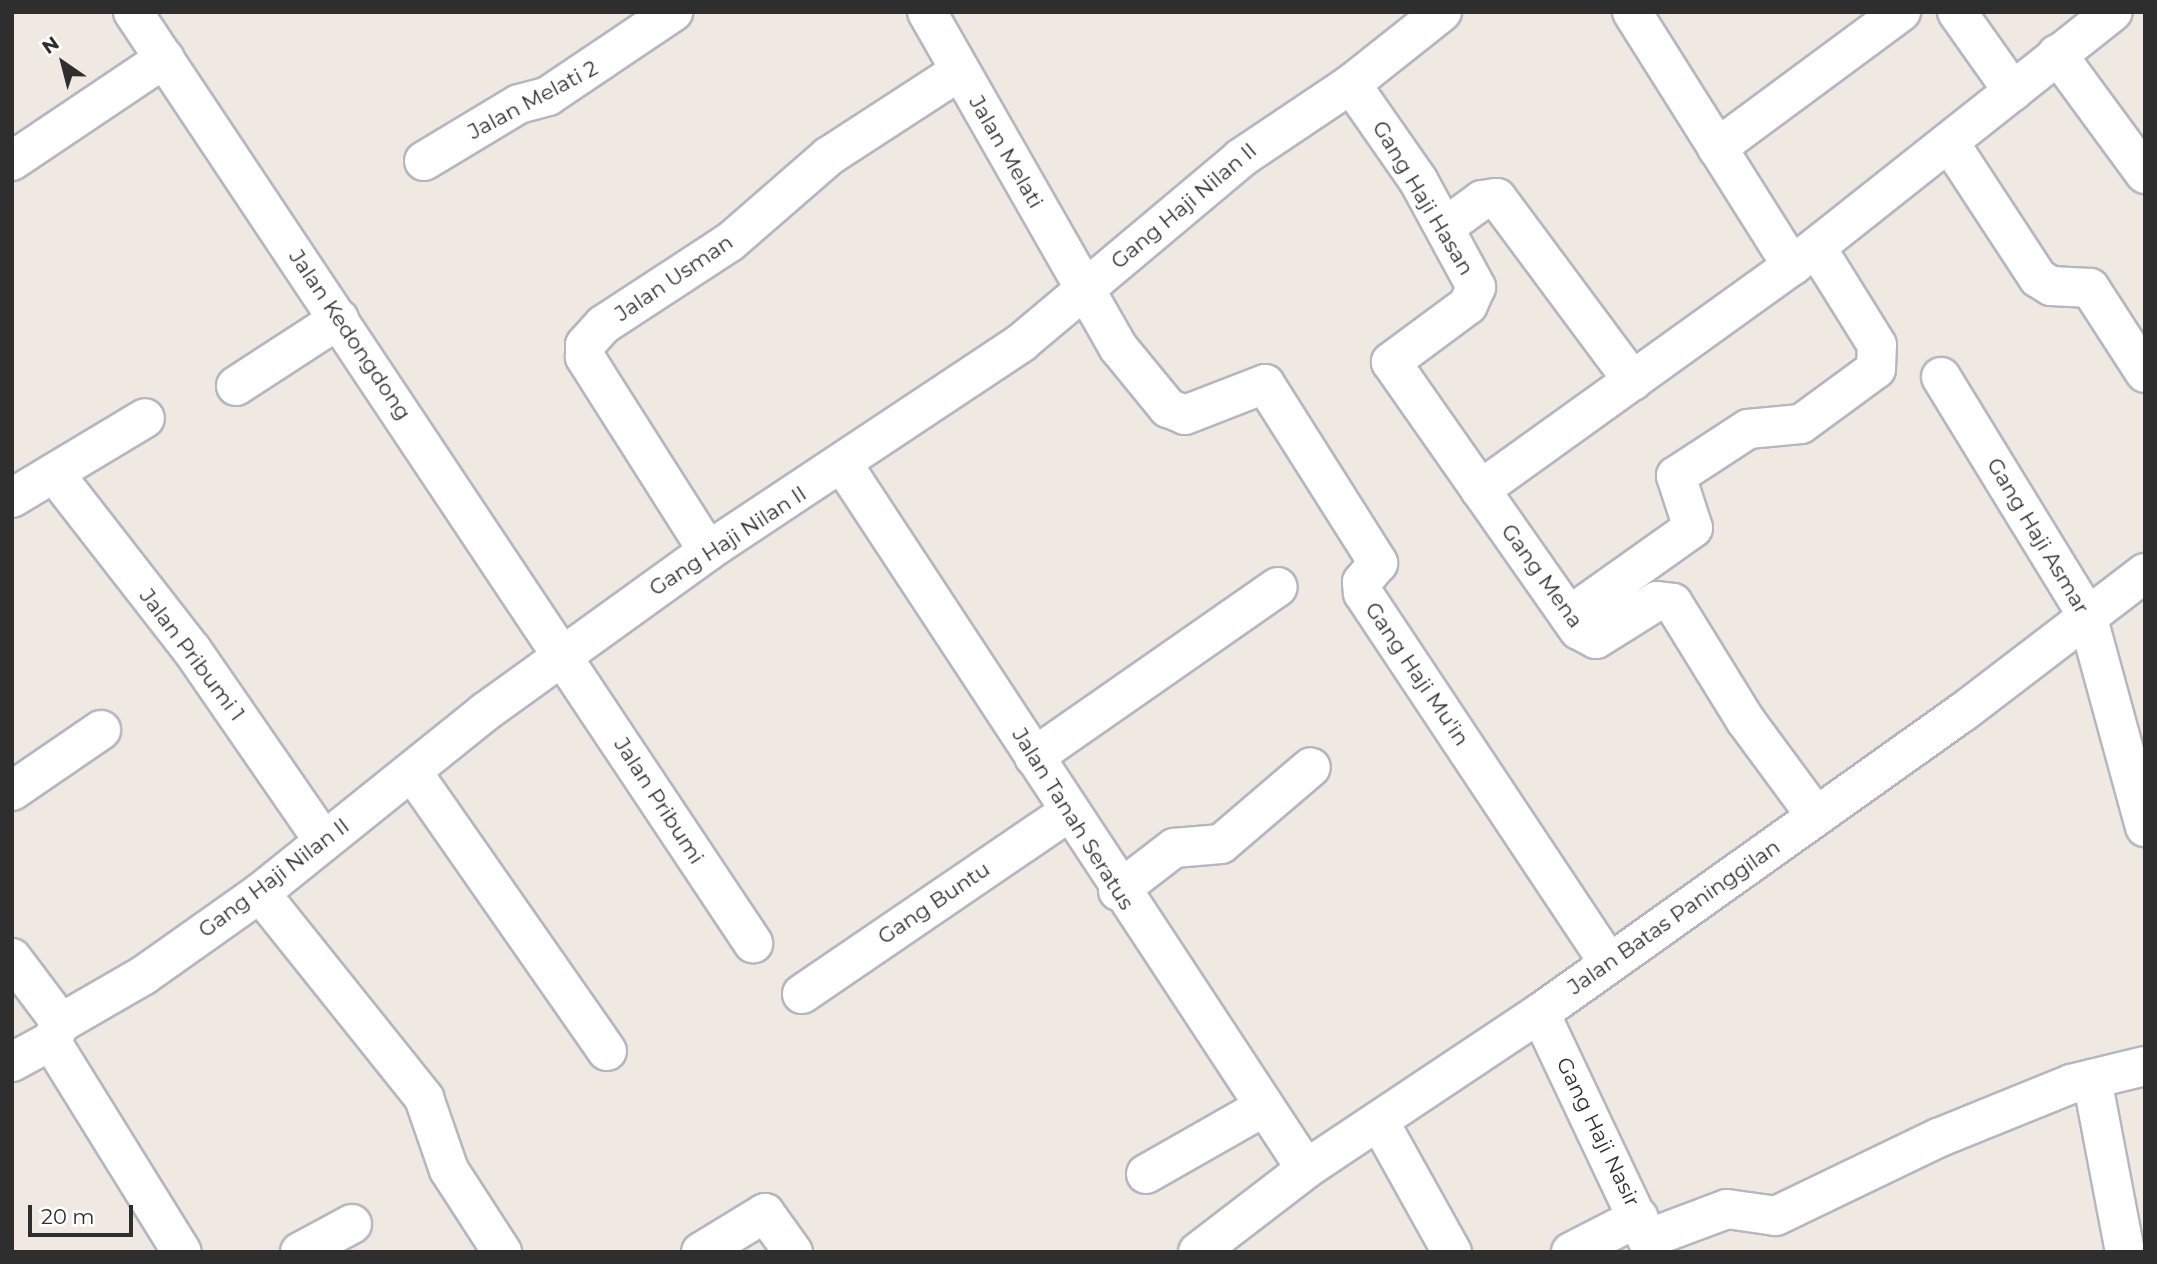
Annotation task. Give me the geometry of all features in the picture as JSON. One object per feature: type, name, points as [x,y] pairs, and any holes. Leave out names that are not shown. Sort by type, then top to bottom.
[{"type":"street","name":"Jalan Kedongdong","points":[[133,12],[565,658]]},
{"type":"street","name":"Jalan Melati 2","points":[[424,161],[519,104],[548,96],[673,12]]},
{"type":"street","name":"Jalan Melati","points":[[927,12],[1086,290]]},
{"type":"street","name":"Gang Haji Nilan II","points":[[12,1062],[144,975],[260,893],[413,773],[485,712],[565,658],[708,551],[844,466],[1086,290],[1241,158],[1351,84],[1441,12]]},
{"type":"street","points":[[1569,615],[1693,528],[1676,476],[1748,429],[1801,424],[1876,369],[1877,345],[1717,148],[1632,12]]},
{"type":"street","points":[[1717,148],[1901,12]]},
{"type":"street","points":[[1957,12],[2012,91]]},
{"type":"street","points":[[1480,490],[1804,257],[2112,12]]},
{"type":"street","points":[[2057,54],[2145,174]]},
{"type":"street","points":[[12,161],[165,58]]},
{"type":"street","name":"Jalan Usman","points":[[708,551],[585,357],[585,345],[603,325],[730,242],[829,156],[960,71]]},
{"type":"street","name":"Gang Haji Hasan","points":[[1351,84],[1445,227],[1473,276],[1473,296],[1391,362]]},
{"type":"street","points":[[1949,142],[2042,282],[2090,288],[2145,373]]},
{"type":"street","points":[[1445,227],[1486,197],[1497,198],[1633,381]]},
{"type":"street","name":"Gang Haji Mu'in","points":[[1086,290],[1118,347],[1175,413],[1265,384],[1378,563],[1362,583],[1363,593],[1608,962]]},
{"type":"street","points":[[236,386],[339,319]]},
{"type":"street","name":"Gang Mena","points":[[1391,362],[1569,615],[1596,639],[1657,601],[1673,603],[1746,720],[1816,816]]},
{"type":"street","name":"Gang Haji Asmar","points":[[1941,377],[2087,615],[2145,827]]},
{"type":"street","points":[[12,498],[145,418]]},
{"type":"street","name":"Jalan Tanah Seratus","points":[[844,466],[1118,891],[1306,1169]]},
{"type":"street","name":"Jalan Pribumi 1","points":[[54,473],[192,650],[324,841]]},
{"type":"street","name":"Jalan Batas Paninggilan","points":[[1198,1252],[1306,1169],[1540,1013],[1816,816],[2145,573]]},
{"type":"street","points":[[1034,757],[1278,587]]},
{"type":"street","name":"Jalan Pribumi","points":[[565,658],[753,943]]},
{"type":"street","points":[[12,791],[101,730]]},
{"type":"street","points":[[1118,891],[1174,848],[1220,844],[1311,767]]},
{"type":"street","points":[[413,773],[607,1051]]},
{"type":"street","name":"Gang Buntu","points":[[802,994],[1067,813]]},
{"type":"street","points":[[260,893],[424,1098],[449,1170],[502,1252]]},
{"type":"street","points":[[12,958],[182,1252]]},
{"type":"street","name":"Gang Haji Nasir","points":[[1540,1013],[1646,1236]]},
{"type":"street","points":[[1571,1252],[1646,1236],[1727,1209],[1776,1216],[1938,1138],[2092,1079],[2145,1066]]},
{"type":"street","points":[[2092,1079],[2125,1252]]},
{"type":"street","points":[[1146,1174],[1264,1107]]},
{"type":"street","points":[[1379,1121],[1452,1252]]},
{"type":"street","points":[[701,1252],[765,1213],[793,1252]]},
{"type":"street","points":[[300,1252],[352,1224]]}]
